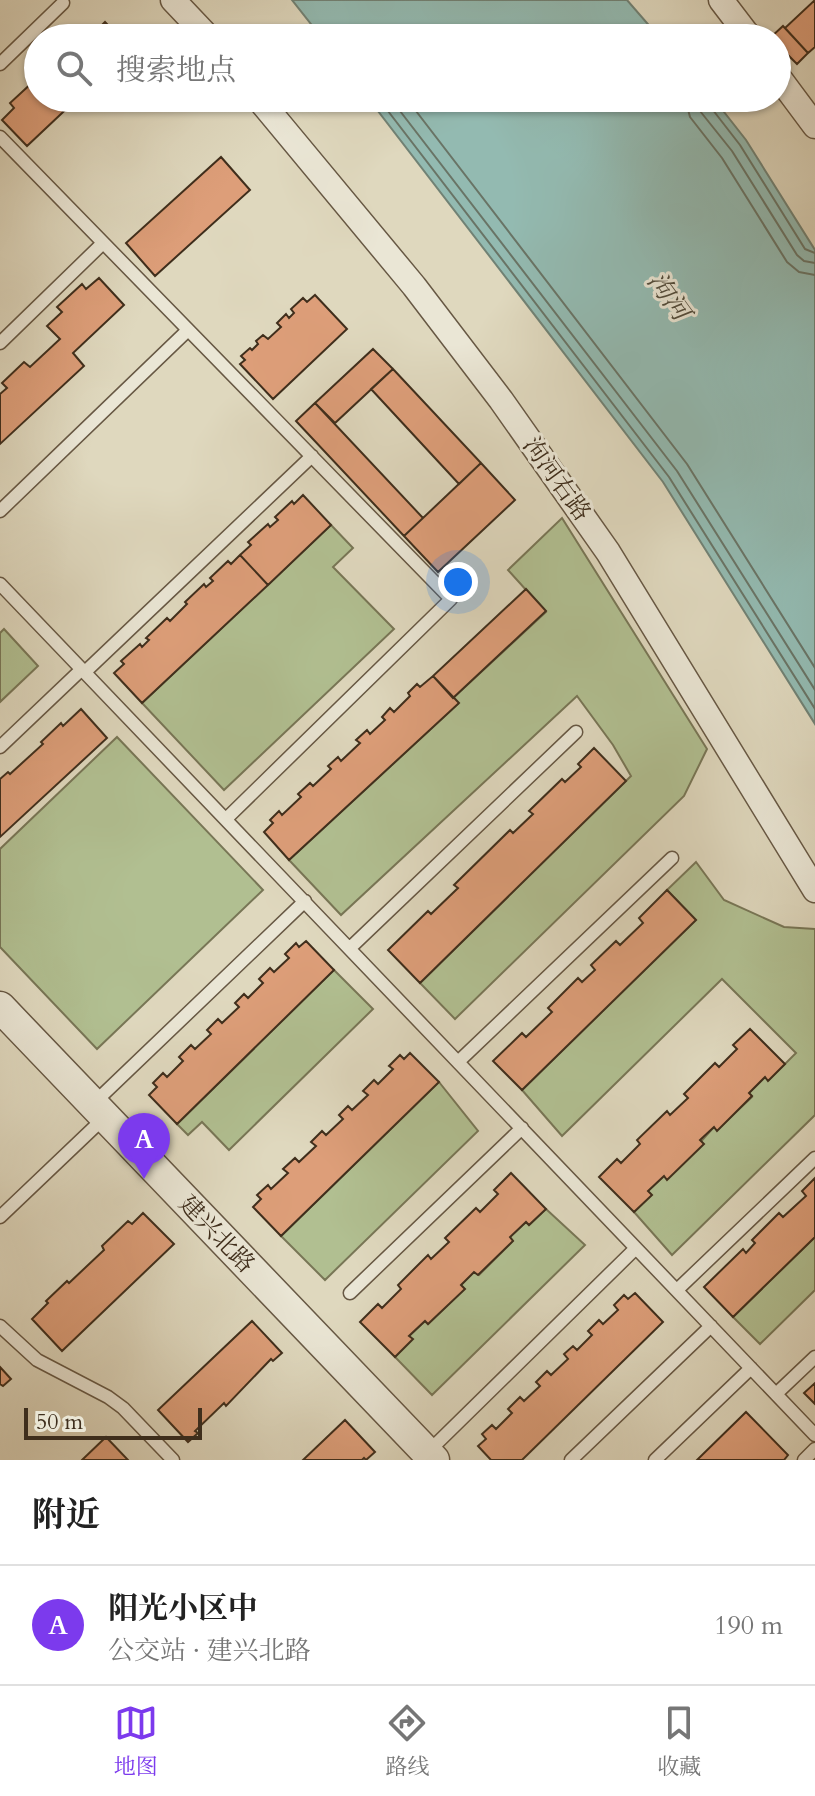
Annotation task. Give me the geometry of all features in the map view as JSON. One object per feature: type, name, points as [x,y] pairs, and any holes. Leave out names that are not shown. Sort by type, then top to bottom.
[{"type":"street","points":[[173,0],[196,24]]},
{"type":"street","points":[[721,0],[739,24]]},
{"type":"street","points":[[791,94],[815,126]]},
{"type":"street","name":"泃河右路","points":[[270,112],[414,286],[574,501],[815,890]]},
{"type":"street","name":"建兴北路","points":[[0,1007],[427,1457]]},
{"type":"lane","points":[[41,24],[63,3]]},
{"type":"lane","points":[[0,64],[24,41]]},
{"type":"lane","points":[[0,137],[451,599],[226,819]]},
{"type":"lane","points":[[0,343],[103,243]]},
{"type":"lane","points":[[0,511],[188,330]]},
{"type":"lane","points":[[0,747],[312,456]]},
{"type":"lane","points":[[0,584],[815,1435]]},
{"type":"lane","points":[[350,948],[576,732]]},
{"type":"lane","points":[[458,1062],[672,858]]},
{"type":"lane","points":[[0,1217],[99,1110],[305,901]]},
{"type":"lane","points":[[350,1293],[522,1128]]},
{"type":"lane","points":[[677,1290],[815,1158]]},
{"type":"lane","points":[[427,1457],[636,1248]]},
{"type":"lane","points":[[0,1326],[37,1360],[108,1397],[173,1460]]},
{"type":"lane","points":[[571,1460],[711,1326]]},
{"type":"lane","points":[[776,1394],[815,1357]]},
{"type":"lane","points":[[655,1460],[751,1368]]},
{"type":"lane","points":[[804,1460],[815,1449]]},
{"type":"green space","points":[[562,518],[707,749],[684,796],[455,1019],[420,983],[631,776],[613,745],[577,696],[341,915],[289,860],[458,704],[453,698],[546,612],[508,570]]},
{"type":"green space","points":[[331,525],[353,548],[333,567],[394,629],[224,790],[142,703]]},
{"type":"green space","points":[[4,629],[38,666],[0,702],[0,633]]},
{"type":"green space","points":[[117,737],[263,890],[97,1049],[0,947],[0,849]]},
{"type":"green space","points":[[696,862],[724,900],[784,927],[815,929],[815,1115],[672,1255],[634,1212],[651,1195],[648,1191],[664,1176],[667,1179],[714,1127],[717,1130],[752,1097],[749,1093],[765,1077],[769,1080],[796,1053],[722,979],[562,1136],[522,1090],[696,920],[667,890]]},
{"type":"green space","points":[[334,970],[373,1009],[229,1150],[202,1122],[188,1135],[177,1124]]},
{"type":"green space","points":[[439,1082],[478,1131],[325,1280],[281,1236]]},
{"type":"green space","points":[[546,1209],[585,1245],[432,1395],[395,1357],[412,1339],[409,1336],[425,1321],[428,1324],[464,1289],[461,1285],[474,1272],[479,1275],[513,1241],[510,1237]]},
{"type":"green space","points":[[815,1237],[815,1290],[760,1344],[733,1317]]},
{"type":"water","points":[[292,0],[627,0],[648,24],[311,24]]},
{"type":"water","name":"泃河","points":[[379,112],[724,112],[746,140],[815,250],[815,724],[663,482]]},
{"type":"building","points":[[815,0],[815,47],[808,53],[791,35],[789,24]]},
{"type":"building","points":[[791,35],[808,53],[797,64],[791,58]]},
{"type":"building","points":[[24,90],[24,112],[63,112],[27,146],[2,120],[14,108],[10,103]]},
{"type":"building","points":[[221,157],[250,190],[155,276],[126,243]]},
{"type":"building","points":[[99,278],[124,305],[73,353],[84,366],[0,444],[0,394],[7,388],[2,383],[24,362],[30,367],[60,339],[47,326],[62,312],[57,307],[82,284],[86,289]]},
{"type":"building","points":[[315,295],[347,329],[273,399],[240,364],[245,360],[241,356],[250,348],[252,350],[263,335],[268,339],[281,327],[277,323],[286,314],[289,318],[294,313],[291,309],[303,298],[307,302]]},
{"type":"building","points":[[373,349],[393,369],[335,423],[315,403]]},
{"type":"building","points":[[393,369],[481,463],[459,484],[371,389]]},
{"type":"building","points":[[315,403],[423,518],[404,536],[296,421]]},
{"type":"building","points":[[481,463],[515,500],[438,572],[404,536]]},
{"type":"building","points":[[303,495],[331,525],[268,585],[240,555],[251,545],[248,542],[268,524],[270,527],[278,520],[275,517]]},
{"type":"building","points":[[240,555],[268,585],[142,703],[114,673],[124,664],[121,661],[140,644],[142,647],[149,640],[146,638],[167,618],[170,621],[204,584],[206,587],[213,581],[210,578],[228,561],[231,564]]},
{"type":"building","points":[[526,589],[546,611],[453,698],[433,676]]},
{"type":"building","points":[[433,676],[459,703],[289,860],[264,832],[273,823],[270,820],[279,811],[282,815],[301,797],[298,794],[310,783],[313,786],[331,769],[328,766],[338,757],[341,761],[360,743],[356,740],[367,730],[370,734],[385,720],[382,717],[390,708],[394,712],[417,684],[420,687]]},
{"type":"building","points":[[81,709],[107,738],[0,837],[0,779],[8,772],[10,774],[61,723],[63,726]]},
{"type":"building","points":[[594,748],[626,781],[420,983],[388,950],[428,911],[431,914],[458,888],[454,885],[510,830],[513,833],[533,814],[529,811],[562,779],[565,782],[581,767],[578,764]]},
{"type":"building","points":[[667,890],[696,920],[522,1090],[493,1061],[522,1033],[526,1037],[552,1012],[548,1008],[578,978],[582,982],[595,970],[591,965],[616,941],[620,945],[643,923],[639,918]]},
{"type":"building","points":[[306,941],[334,970],[177,1124],[149,1095],[157,1087],[153,1083],[163,1073],[167,1077],[183,1061],[179,1057],[191,1045],[195,1049],[211,1034],[207,1030],[218,1019],[222,1023],[239,1007],[235,1003],[244,994],[248,998],[263,983],[259,979],[270,968],[274,972],[289,958],[285,954],[296,943],[299,947]]},
{"type":"building","points":[[750,1029],[785,1064],[768,1081],[765,1077],[749,1093],[752,1096],[717,1131],[714,1127],[700,1140],[704,1144],[667,1180],[664,1176],[648,1191],[652,1195],[634,1212],[599,1177],[617,1159],[621,1163],[640,1144],[637,1140],[667,1111],[670,1115],[688,1098],[684,1094],[715,1063],[719,1067],[737,1049],[733,1045]]},
{"type":"building","points":[[410,1053],[439,1082],[281,1236],[253,1207],[261,1199],[257,1195],[268,1185],[271,1189],[288,1173],[283,1169],[295,1158],[299,1162],[316,1146],[311,1142],[322,1131],[326,1135],[343,1119],[339,1115],[348,1106],[352,1110],[368,1095],[363,1091],[374,1080],[378,1084],[393,1069],[389,1066],[400,1055],[404,1059]]},
{"type":"building","points":[[511,1173],[546,1209],[510,1237],[513,1241],[478,1275],[474,1272],[461,1285],[465,1289],[428,1324],[425,1321],[409,1336],[413,1339],[395,1357],[360,1322],[378,1304],[382,1308],[401,1289],[398,1285],[428,1255],[431,1259],[449,1242],[445,1238],[476,1208],[480,1212],[498,1194],[494,1190]]},
{"type":"building","points":[[815,1178],[815,1237],[733,1317],[704,1287],[743,1249],[746,1253],[755,1243],[752,1240],[779,1213],[783,1217],[806,1196],[802,1191]]},
{"type":"building","points":[[143,1213],[174,1244],[62,1351],[32,1319],[48,1303],[46,1301],[104,1250],[102,1246],[128,1221],[132,1224]]},
{"type":"building","points":[[635,1293],[663,1322],[522,1460],[491,1460],[478,1446],[486,1439],[482,1434],[492,1425],[496,1429],[512,1413],[508,1409],[520,1397],[524,1401],[540,1386],[536,1382],[547,1371],[551,1375],[568,1359],[564,1354],[573,1346],[577,1350],[592,1335],[588,1331],[599,1320],[603,1324],[618,1310],[614,1305],[624,1295],[628,1299]]},
{"type":"building","points":[[252,1321],[282,1353],[273,1361],[271,1359],[226,1406],[224,1403],[188,1442],[158,1410]]},
{"type":"building","points":[[0,1367],[11,1379],[3,1386],[0,1384]]},
{"type":"building","points":[[815,1383],[815,1404],[804,1393]]},
{"type":"building","points":[[746,1412],[788,1455],[784,1460],[697,1460]]},
{"type":"building","points":[[345,1420],[375,1452],[366,1460],[303,1460]]},
{"type":"building","points":[[106,1437],[128,1460],[82,1460]]},
{"type":"place","name":"阳光小区中","points":[[144,1179]]}]
